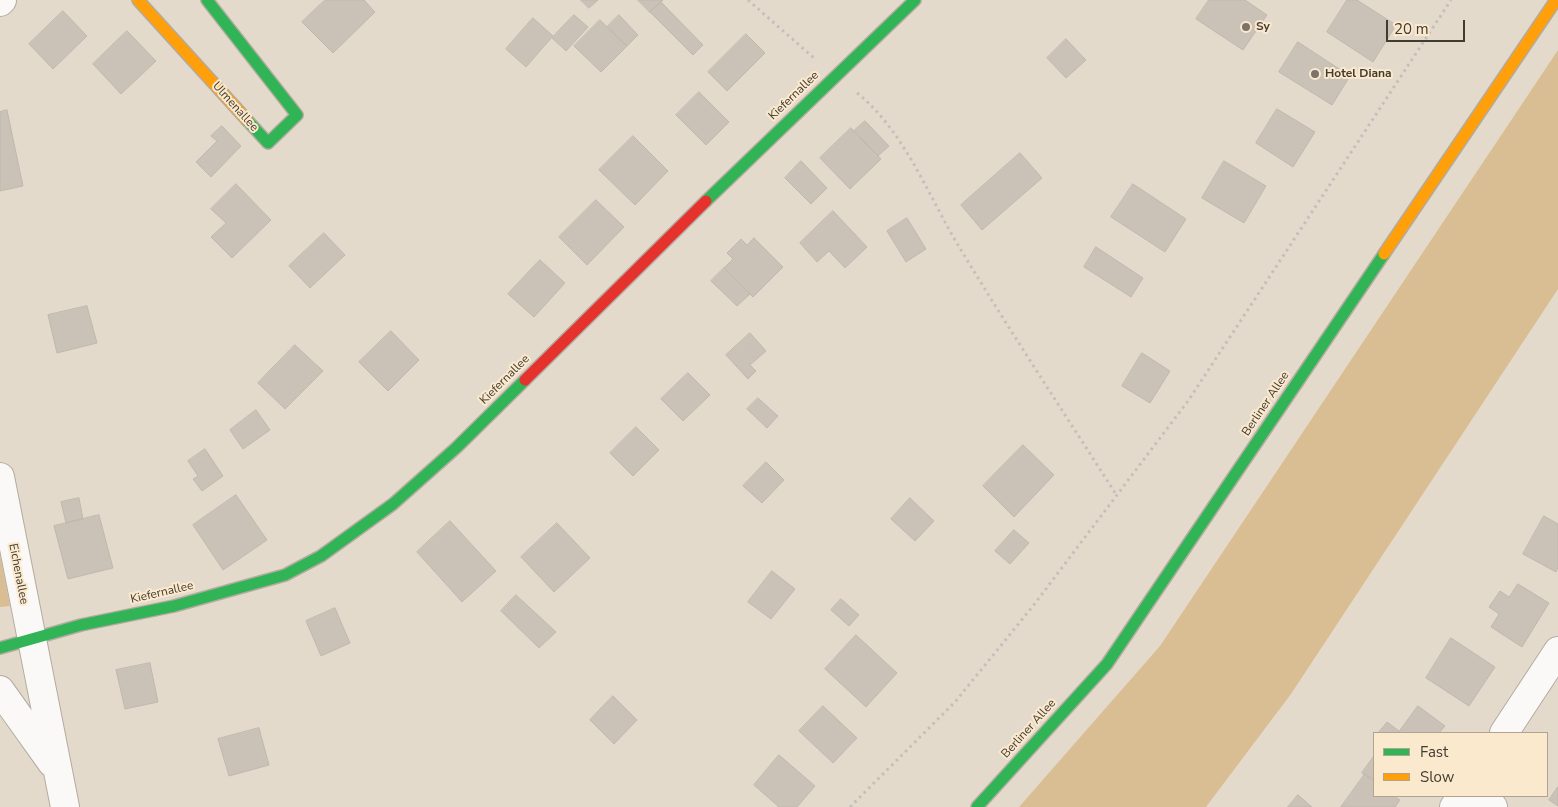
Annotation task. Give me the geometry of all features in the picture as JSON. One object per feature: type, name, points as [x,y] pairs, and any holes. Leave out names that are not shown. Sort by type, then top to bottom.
[{"type":"street","name":"Ulmenallee","points":[[138,0],[268,143],[297,115],[207,0]]},
{"type":"street","name":"Kiefernallee","points":[[31,641],[81,625],[174,606],[285,575],[321,556],[353,534],[393,504],[456,448],[915,0]]},
{"type":"street","name":"Berliner Allee","points":[[977,807],[1107,664],[1556,0]]},
{"type":"street","name":"Eichenallee","points":[[0,477],[31,641],[66,807]]},
{"type":"street","points":[[0,648],[31,641]]},
{"type":"street","points":[[1505,732],[1558,651]]},
{"type":"street","name":"Eichenallee","points":[[0,690],[58,772]]},
{"type":"street","points":[[1479,797],[1493,807]]},
{"type":"path","points":[[748,0],[835,76],[872,105],[903,148],[960,250],[1117,496]]},
{"type":"path","points":[[850,807],[955,702],[1017,626],[1117,496],[1188,400],[1451,0]]},
{"type":"shaded area","points":[[1558,50],[1558,289],[1291,694],[1206,807],[1019,807],[1160,646]]},
{"type":"shaded area","points":[[0,555],[10,606],[0,607]]},
{"type":"building","points":[[325,0],[364,0],[375,12],[333,53],[302,22]]},
{"type":"building","points":[[581,0],[598,0],[589,8]]},
{"type":"building","points":[[638,0],[663,0],[650,12]]},
{"type":"building","points":[[1209,0],[1245,0],[1267,15],[1243,50],[1196,19]]},
{"type":"building","points":[[1347,0],[1357,0],[1396,25],[1373,62],[1327,32]]},
{"type":"building","points":[[661,2],[703,45],[693,55],[650,12]]},
{"type":"building","points":[[63,11],[87,36],[53,69],[29,44]]},
{"type":"building","points":[[574,15],[588,27],[566,51],[552,38]]},
{"type":"building","points":[[619,15],[638,35],[627,46],[607,27]]},
{"type":"building","points":[[533,18],[553,36],[526,67],[506,49]]},
{"type":"building","points":[[600,20],[627,46],[601,72],[574,46]]},
{"type":"building","points":[[127,31],[156,61],[121,94],[93,64]]},
{"type":"building","points":[[746,34],[765,53],[727,91],[708,72]]},
{"type":"building","points":[[1066,39],[1086,60],[1066,78],[1047,58]]},
{"type":"building","name":"Hotel Diana","points":[[1298,42],[1350,76],[1332,105],[1279,72]]},
{"type":"building","points":[[699,92],[729,122],[706,145],[676,115]]},
{"type":"building","points":[[1277,109],[1315,132],[1293,167],[1256,143]]},
{"type":"building","points":[[7,110],[23,186],[0,191],[0,112]]},
{"type":"building","points":[[865,121],[889,146],[878,156],[854,131]]},
{"type":"building","points":[[222,126],[241,146],[211,177],[196,162],[217,141],[211,136]]},
{"type":"building","points":[[851,128],[881,159],[850,189],[820,158]]},
{"type":"building","points":[[633,136],[668,171],[635,205],[599,170]]},
{"type":"building","points":[[1020,153],[1042,178],[982,230],[961,205]]},
{"type":"building","points":[[801,161],[827,188],[811,204],[785,178]]},
{"type":"building","points":[[1224,161],[1266,186],[1244,223],[1202,198]]},
{"type":"building","points":[[236,184],[271,220],[232,258],[211,237],[226,223],[211,209]]},
{"type":"building","points":[[1133,184],[1186,219],[1165,252],[1111,217]]},
{"type":"building","points":[[596,200],[624,227],[587,265],[559,237]]},
{"type":"building","points":[[833,211],[867,247],[845,268],[829,251],[817,262],[800,243]]},
{"type":"building","points":[[907,218],[926,249],[906,262],[887,231]]},
{"type":"building","points":[[324,233],[345,255],[310,288],[289,266]]},
{"type":"building","points":[[754,238],[783,267],[753,297],[724,268],[733,259],[727,253],[741,239],[747,245]]},
{"type":"building","points":[[1096,247],[1143,278],[1131,297],[1084,267]]},
{"type":"building","points":[[540,260],[565,283],[534,317],[508,294]]},
{"type":"building","points":[[724,268],[750,294],[737,306],[711,281]]},
{"type":"building","points":[[87,306],[97,343],[57,353],[48,315]]},
{"type":"building","points":[[391,331],[419,360],[388,391],[359,362]]},
{"type":"building","points":[[750,333],[766,351],[750,365],[756,371],[748,379],[726,355]]},
{"type":"building","points":[[295,345],[323,371],[285,409],[258,383]]},
{"type":"building","points":[[1142,353],[1170,371],[1150,403],[1122,386]]},
{"type":"building","points":[[688,373],[710,395],[683,421],[661,399]]},
{"type":"building","points":[[758,398],[778,416],[767,428],[747,409]]},
{"type":"building","points":[[256,410],[270,430],[243,449],[230,430]]},
{"type":"building","points":[[636,427],[659,450],[633,476],[610,453]]},
{"type":"building","points":[[1023,445],[1054,475],[1014,517],[983,486]]},
{"type":"building","points":[[205,449],[223,476],[202,491],[193,479],[198,476],[188,461]]},
{"type":"building","points":[[766,462],[784,480],[762,503],[743,486]]},
{"type":"building","points":[[236,495],[267,540],[223,570],[193,525]]},
{"type":"building","points":[[79,498],[83,519],[66,523],[61,502]]},
{"type":"building","points":[[910,498],[934,521],[915,541],[891,519]]},
{"type":"building","points":[[99,515],[113,568],[68,579],[54,526]]},
{"type":"building","points":[[1544,516],[1558,524],[1558,567],[1556,572],[1523,554]]},
{"type":"building","points":[[450,521],[496,571],[462,602],[417,552]]},
{"type":"building","points":[[557,523],[590,558],[554,592],[521,557]]},
{"type":"building","points":[[1014,530],[1029,543],[1010,564],[995,551]]},
{"type":"building","points":[[772,571],[795,589],[771,619],[748,602]]},
{"type":"building","points":[[1518,584],[1549,603],[1522,647],[1491,627],[1499,614],[1489,607],[1500,591],[1509,597]]},
{"type":"building","points":[[516,595],[556,632],[539,648],[501,611]]},
{"type":"building","points":[[841,599],[859,615],[849,626],[831,610]]},
{"type":"building","points":[[335,608],[350,643],[321,656],[306,621]]},
{"type":"building","points":[[856,635],[897,673],[866,707],[825,669]]},
{"type":"building","points":[[1451,638],[1495,667],[1469,706],[1426,678]]},
{"type":"building","points":[[150,663],[158,702],[125,709],[116,670]]},
{"type":"building","points":[[613,696],[637,720],[614,744],[590,720]]},
{"type":"building","points":[[823,706],[857,738],[833,763],[799,731]]},
{"type":"building","points":[[1418,706],[1445,726],[1440,732],[1379,732],[1387,722],[1399,731]]},
{"type":"building","points":[[259,728],[269,765],[229,776],[218,739]]},
{"type":"building","points":[[779,755],[815,786],[797,807],[779,807],[754,785]]},
{"type":"building","points":[[1373,757],[1373,780],[1362,773]]},
{"type":"building","points":[[1365,774],[1373,780],[1373,797],[1396,797],[1400,800],[1395,807],[1341,807]]},
{"type":"building","points":[[1558,787],[1558,806],[1549,800]]},
{"type":"building","points":[[1298,795],[1312,807],[1288,807]]},
{"type":"traffic: fast","points":[[207,0],[297,115],[268,143],[247,120]]},
{"type":"traffic: fast","points":[[706,201],[915,0]]},
{"type":"traffic: fast","points":[[977,807],[1107,664],[1384,254]]},
{"type":"traffic: fast","points":[[0,648],[81,625],[174,606],[285,575],[321,556],[393,504],[456,448],[525,380]]},
{"type":"traffic: slow","points":[[138,0],[247,120]]},
{"type":"traffic: slow","points":[[1384,254],[1556,0]]},
{"type":"traffic: jam","points":[[525,380],[706,201]]},
{"type":"place","name":"Sy","points":[[1246,27]]},
{"type":"place","name":"Hotel Diana","points":[[1315,74]]}]
